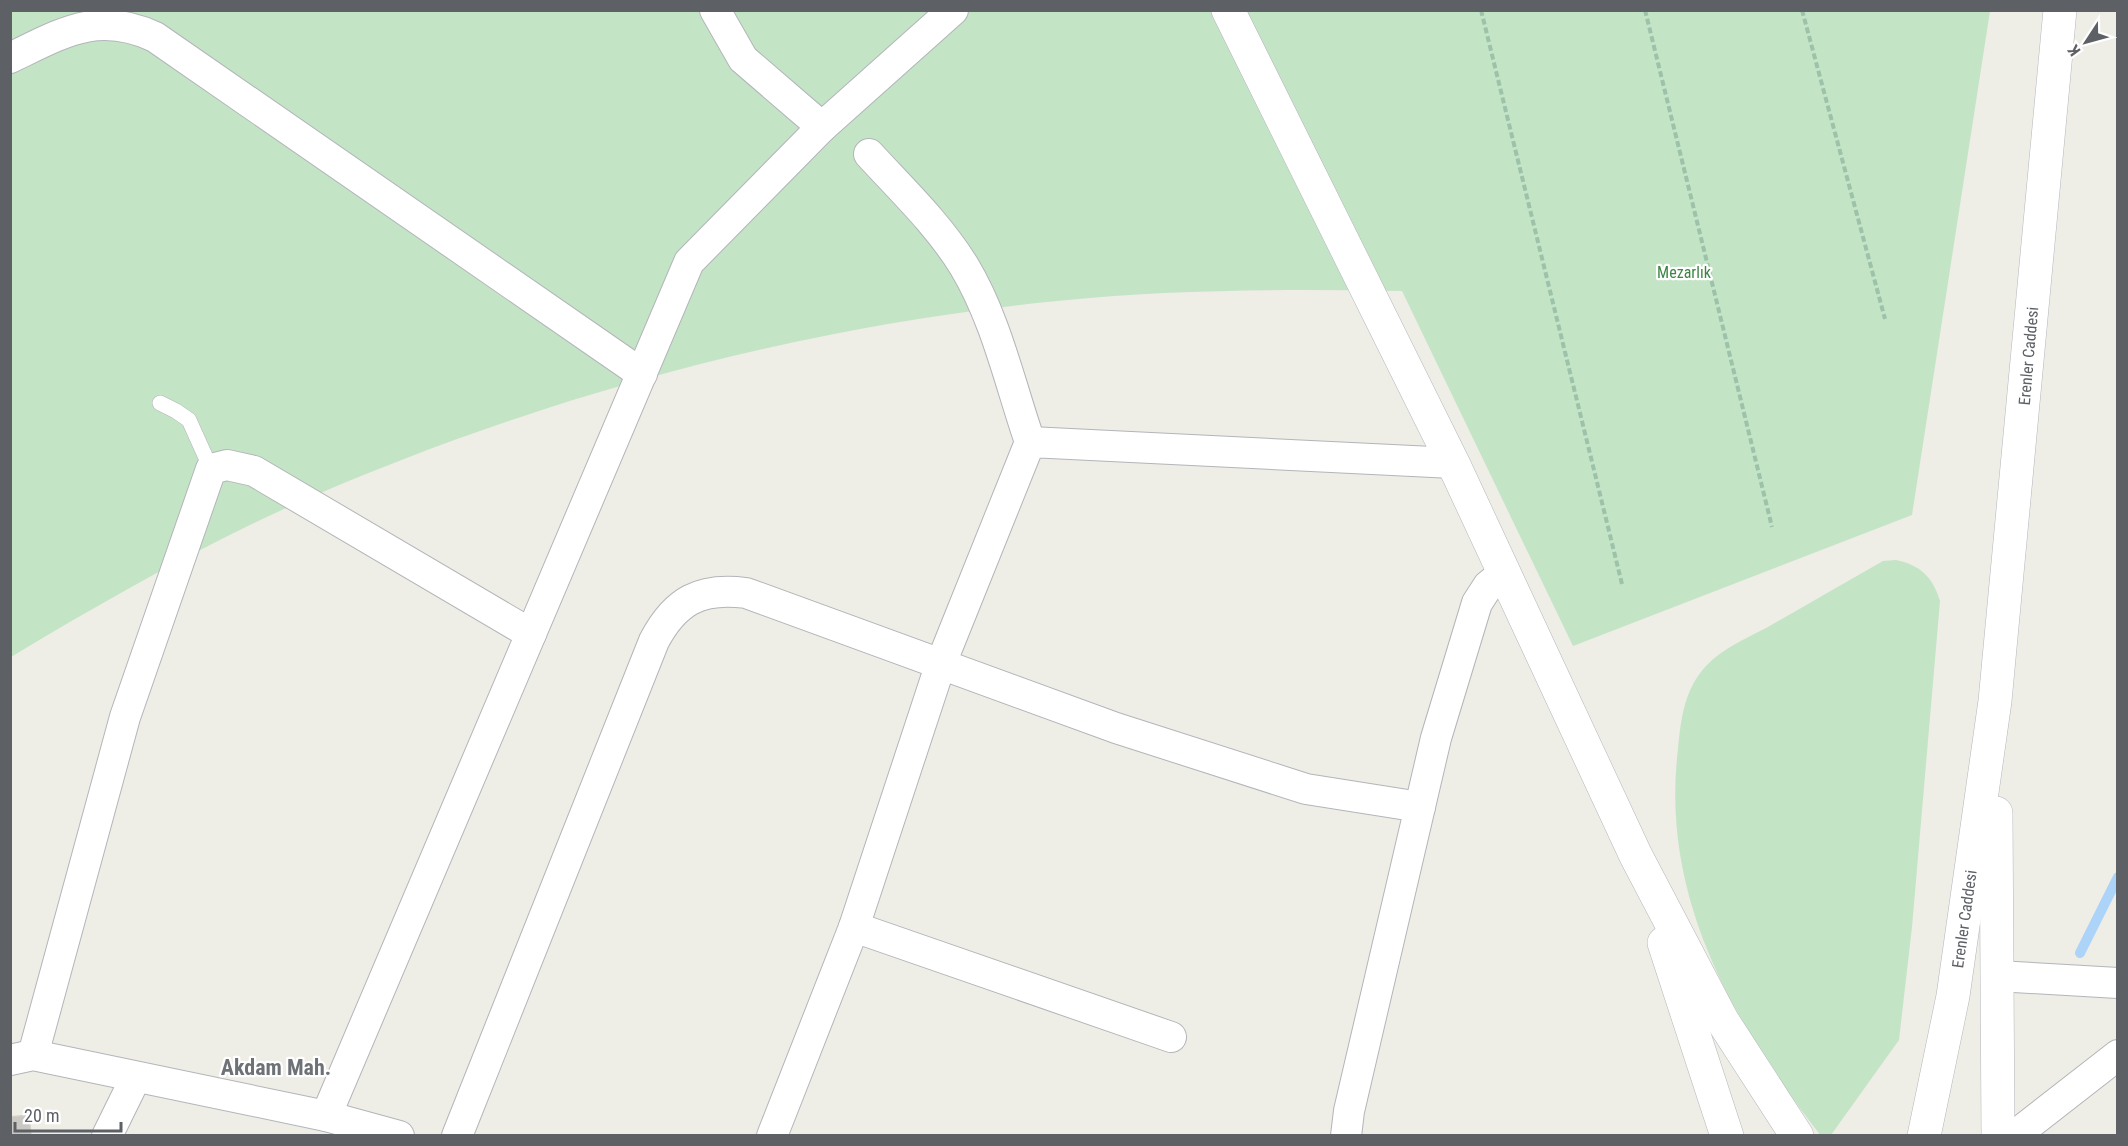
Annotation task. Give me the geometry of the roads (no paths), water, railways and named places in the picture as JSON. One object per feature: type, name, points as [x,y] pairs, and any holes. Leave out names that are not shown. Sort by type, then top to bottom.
[{"type":"main road","points":[[1228,10],[1453,463],[1636,856],[1722,1020],[1797,1136]]},
{"type":"main road","name":"Erenler Caddesi","points":[[1924,1136],[1953,996],[1995,701],[2060,10]]},
{"type":"main road","name":"Erenler Caddesi","points":[[1995,701],[1998,1136]]},
{"type":"main road","points":[[1636,856],[1727,1136]]},
{"type":"street","points":[[715,10],[743,59],[822,127]]},
{"type":"street","points":[[326,1116],[689,262],[822,127],[953,10]]},
{"type":"street","points":[[10,57],[64,32],[83,26],[103,24],[139,29],[154,37],[642,374]]},
{"type":"street","points":[[772,1136],[854,927],[940,666],[1030,442],[996,334],[982,300],[964,266],[942,235],[868,154]]},
{"type":"street","points":[[1030,442],[1453,463]]},
{"type":"street","points":[[399,1136],[326,1116],[136,1077],[22,1058],[125,717],[211,469],[227,465],[254,471],[531,634]]},
{"type":"street","points":[[1346,1136],[1349,1111],[1436,738],[1477,603],[1488,586],[1504,573]]},
{"type":"street","points":[[457,1136],[654,641],[663,624],[675,610],[691,599],[708,593],[727,591],[746,594],[1116,729],[1306,789],[1420,807]]},
{"type":"street","points":[[854,927],[1171,1037]]},
{"type":"street","points":[[1997,976],[2118,983]]},
{"type":"street","points":[[2014,1136],[2118,1055]]},
{"type":"street","points":[[107,1136],[136,1077]]},
{"type":"lane","points":[[160,403],[189,420],[211,469]]},
{"type":"waterway","points":[[2080,953],[2118,877]]},
{"type":"district","name":"Akdam Mah.","points":[[276,1067]]},
{"type":"park label","name":"Mezarlık","points":[[1684,272]]}]
